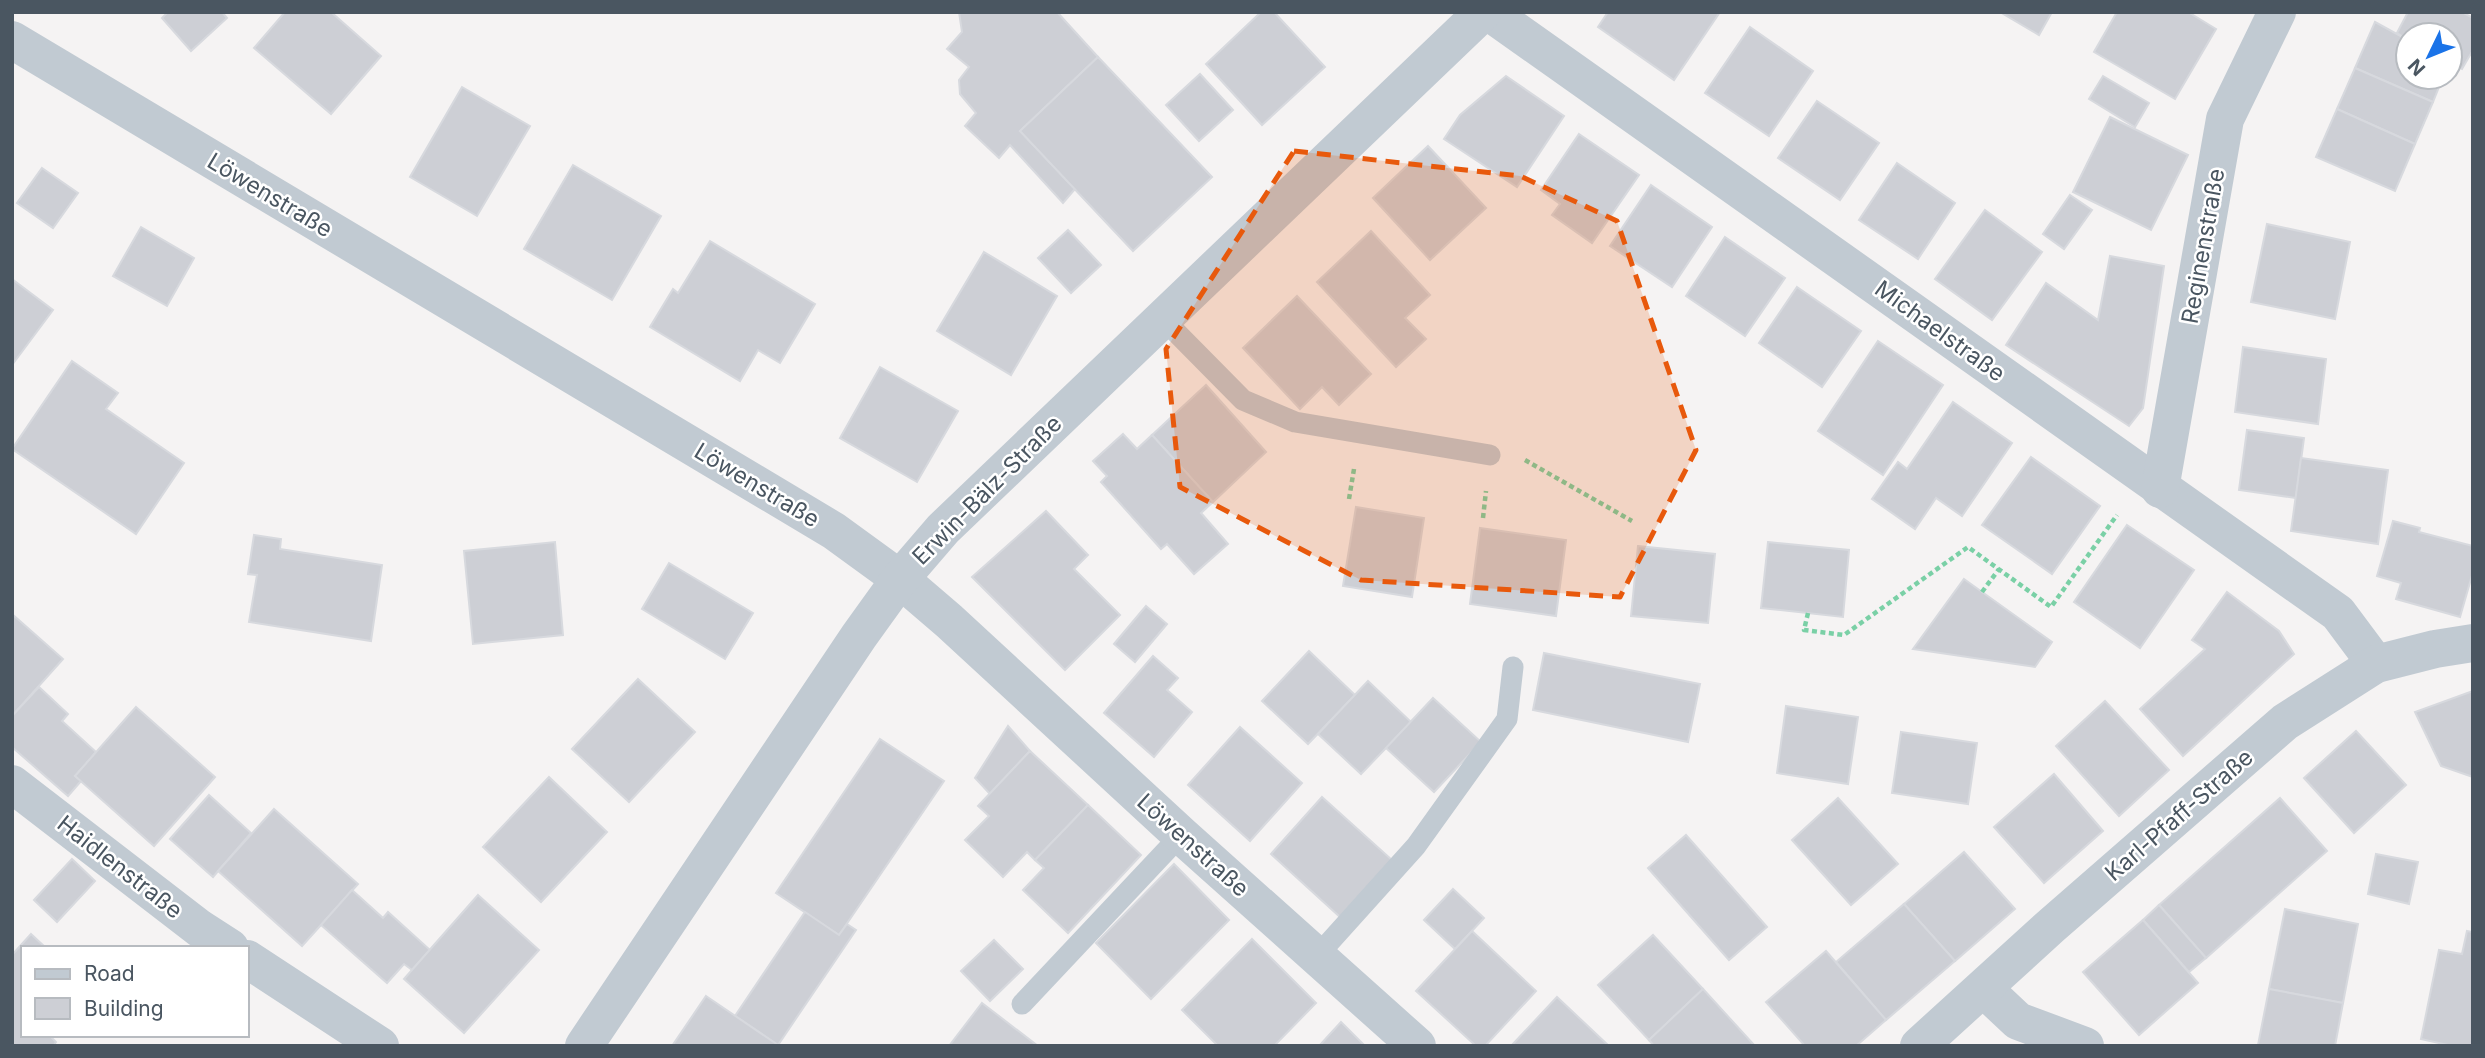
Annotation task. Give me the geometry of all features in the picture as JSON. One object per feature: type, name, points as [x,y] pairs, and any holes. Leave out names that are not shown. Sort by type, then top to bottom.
[{"type":"street","name":"Erwin-Bälz-Straße","points":[[584,1046],[859,636],[900,579],[943,529],[1483,12]]},
{"type":"street","name":"Michaelstraße","points":[[1489,12],[2338,613],[2376,664]]},
{"type":"street","name":"Reginenstraße","points":[[2152,483],[2225,119],[2277,12]]},
{"type":"street","name":"Löwenstraße","points":[[12,40],[834,531],[900,579],[949,621],[1181,835],[1417,1046]]},
{"type":"street","name":"Karl-Pfaff-Straße","points":[[1919,1046],[2051,926],[2286,722],[2376,664],[2435,649],[2473,643]]},
{"type":"street","name":"Haidlenstraße","points":[[12,784],[199,928],[227,946]]},
{"type":"street","points":[[248,960],[380,1046]]},
{"type":"street","points":[[1984,989],[2018,1021],[2085,1046]]},
{"type":"lane","points":[[1163,319],[1243,400],[1295,422],[1490,455]]},
{"type":"lane","points":[[1317,956],[1416,846],[1507,719],[1513,667]]},
{"type":"lane","points":[[1022,1004],[1181,835]]},
{"type":"path","points":[[1490,455],[1517,456],[1632,521]]},
{"type":"path","points":[[1808,614],[1804,630],[1844,635],[1968,547],[2050,607],[2152,483]]},
{"type":"path","points":[[1982,592],[1999,569]]},
{"type":"highlighted area","points":[[1294,151],[1520,176],[1617,221],[1696,450],[1620,597],[1361,580],[1180,487],[1166,349]]},
{"type":"building","points":[[168,12],[222,12],[227,18],[191,51],[162,18]]},
{"type":"building","points":[[285,12],[331,12],[381,56],[331,114],[254,48]]},
{"type":"building","points":[[959,12],[1057,12],[1098,57],[1020,131],[1075,189],[1063,203],[1010,145],[999,158],[965,126],[976,113],[960,94],[959,80],[969,67],[947,49],[962,32]]},
{"type":"building","points":[[1261,12],[1274,12],[1325,67],[1262,125],[1206,64]]},
{"type":"building","points":[[1608,12],[1720,12],[1674,80],[1598,27]]},
{"type":"building","points":[[2000,12],[2052,12],[2039,35]]},
{"type":"building","points":[[2117,12],[2188,12],[2216,29],[2175,99],[2094,52]]},
{"type":"building","points":[[2408,12],[2462,12],[2473,18],[2473,50],[2464,66],[2464,21],[2403,21]]},
{"type":"building","points":[[2375,22],[2394,32],[2394,85],[2355,68]]},
{"type":"building","points":[[1750,27],[1813,71],[1769,136],[1705,93]]},
{"type":"building","points":[[1098,57],[1212,177],[1133,251],[1020,131]]},
{"type":"building","points":[[2355,68],[2394,85],[2394,91],[2408,91],[2433,102],[2415,144],[2337,109]]},
{"type":"building","points":[[1200,74],[1233,110],[1199,141],[1166,105]]},
{"type":"building","points":[[1506,76],[1564,116],[1517,187],[1444,139],[1460,115]]},
{"type":"building","points":[[2103,76],[2149,103],[2135,127],[2089,99]]},
{"type":"building","points":[[462,87],[530,126],[477,216],[410,177]]},
{"type":"building","points":[[2408,91],[2437,91],[2433,102]]},
{"type":"building","points":[[1817,101],[1879,143],[1840,200],[1778,158]]},
{"type":"building","points":[[2337,109],[2415,144],[2395,191],[2316,157]]},
{"type":"building","points":[[2110,117],[2188,155],[2151,230],[2073,192]]},
{"type":"building","points":[[1579,134],[1639,175],[1592,243],[1552,215],[1560,204],[1541,190]]},
{"type":"building","points":[[1428,146],[1486,208],[1430,260],[1373,198]]},
{"type":"building","points":[[1897,163],[1955,203],[1918,259],[1859,220]]},
{"type":"building","points":[[573,165],[661,216],[612,300],[524,249]]},
{"type":"building","points":[[42,168],[78,193],[53,228],[17,203]]},
{"type":"building","points":[[1651,185],[1712,227],[1672,287],[1610,246]]},
{"type":"building","points":[[2070,195],[2092,210],[2064,249],[2043,234]]},
{"type":"building","points":[[1985,210],[2042,252],[1992,320],[1935,279]]},
{"type":"building","points":[[2267,224],[2350,242],[2335,319],[2251,302]]},
{"type":"building","points":[[141,227],[194,258],[167,306],[113,276]]},
{"type":"building","points":[[1068,230],[1101,265],[1071,293],[1038,258]]},
{"type":"building","points":[[1371,231],[1430,295],[1405,318],[1426,339],[1396,367],[1317,282]]},
{"type":"building","points":[[1725,237],[1785,278],[1745,336],[1686,296]]},
{"type":"building","points":[[710,241],[815,304],[780,363],[758,350],[740,381],[650,327],[673,289],[678,293]]},
{"type":"building","points":[[984,252],[1057,296],[1011,375],[937,331]]},
{"type":"building","points":[[2110,256],[2164,266],[2143,408],[2129,426],[2006,345],[2046,283],[2098,320]]},
{"type":"building","points":[[12,279],[53,310],[12,365]]},
{"type":"building","points":[[1797,287],[1861,331],[1822,387],[1759,343]]},
{"type":"building","points":[[1297,296],[1371,374],[1339,405],[1322,387],[1300,409],[1243,348]]},
{"type":"building","points":[[1878,341],[1943,385],[1883,475],[1818,431]]},
{"type":"building","points":[[2243,347],[2326,359],[2318,424],[2235,412]]},
{"type":"building","points":[[72,361],[118,393],[106,409],[184,463],[136,534],[12,449]]},
{"type":"building","points":[[880,367],[958,411],[917,482],[840,438]]},
{"type":"building","points":[[1206,385],[1266,452],[1213,502],[1152,435]]},
{"type":"building","points":[[1953,402],[2012,443],[1962,516],[1936,498],[1915,529],[1872,499],[1898,462],[1907,469]]},
{"type":"building","points":[[2247,430],[2304,438],[2296,498],[2239,490]]},
{"type":"building","points":[[1123,434],[1137,449],[1152,435],[1213,502],[1201,513],[1228,544],[1194,574],[1167,544],[1161,549],[1101,482],[1107,476],[1093,461]]},
{"type":"building","points":[[2031,457],[2100,506],[2052,574],[1982,525]]},
{"type":"building","points":[[2301,458],[2388,470],[2378,544],[2291,531]]},
{"type":"building","points":[[1356,507],[1424,518],[1412,597],[1343,586]]},
{"type":"building","points":[[1046,511],[1088,555],[1074,569],[1120,615],[1065,670],[972,577]]},
{"type":"building","points":[[2393,521],[2420,528],[2419,532],[2473,546],[2473,572],[2460,617],[2396,599],[2401,583],[2377,576]]},
{"type":"building","points":[[2127,525],[2194,570],[2140,648],[2074,602]]},
{"type":"building","points":[[1480,528],[1566,540],[1556,616],[1470,604]]},
{"type":"building","points":[[254,535],[281,539],[280,549],[382,565],[371,641],[249,622],[257,575],[248,574]]},
{"type":"building","points":[[555,542],[563,635],[473,644],[464,551]]},
{"type":"building","points":[[1768,542],[1849,550],[1843,617],[1761,608]]},
{"type":"building","points":[[1638,546],[1715,554],[1708,623],[1631,616]]},
{"type":"building","points":[[669,563],[753,613],[725,659],[642,609]]},
{"type":"building","points":[[1964,579],[2052,642],[2035,667],[1913,649]]},
{"type":"building","points":[[2227,592],[2279,631],[2294,654],[2183,756],[2140,709],[2205,649],[2192,640]]},
{"type":"building","points":[[1146,606],[1167,624],[1135,662],[1114,644]]},
{"type":"building","points":[[12,614],[63,659],[12,716]]},
{"type":"building","points":[[1309,651],[1355,695],[1308,744],[1262,701]]},
{"type":"building","points":[[1544,653],[1700,684],[1688,742],[1533,710]]},
{"type":"building","points":[[1153,656],[1178,678],[1167,690],[1192,712],[1154,757],[1104,713]]},
{"type":"building","points":[[638,679],[695,732],[629,802],[572,749]]},
{"type":"building","points":[[1368,681],[1411,722],[1361,774],[1318,734]]},
{"type":"building","points":[[39,687],[68,714],[62,721],[96,752],[75,776],[81,781],[68,796],[12,747],[12,716]]},
{"type":"building","points":[[2473,691],[2473,777],[2441,766],[2415,712]]},
{"type":"building","points":[[1433,698],[1481,742],[1434,792],[1386,748]]},
{"type":"building","points":[[2105,701],[2169,770],[2119,816],[2056,746]]},
{"type":"building","points":[[1786,706],[1858,717],[1848,784],[1777,773]]},
{"type":"building","points":[[136,707],[215,777],[154,846],[75,776]]},
{"type":"building","points":[[1008,726],[1030,751],[990,794],[975,778]]},
{"type":"building","points":[[1240,727],[1302,783],[1250,841],[1188,785]]},
{"type":"building","points":[[2356,731],[2406,785],[2354,833],[2304,778]]},
{"type":"building","points":[[1901,732],[1977,743],[1968,804],[1892,793]]},
{"type":"building","points":[[880,739],[944,781],[839,935],[776,893]]},
{"type":"building","points":[[1030,751],[1088,805],[1035,860],[1027,852],[1003,877],[965,840],[989,816],[978,806]]},
{"type":"building","points":[[2054,774],[2103,831],[2044,883],[1994,827]]},
{"type":"building","points":[[549,777],[607,832],[541,902],[483,847]]},
{"type":"building","points":[[209,795],[251,833],[213,877],[170,839]]},
{"type":"building","points":[[1322,797],[1392,860],[1340,917],[1271,854]]},
{"type":"building","points":[[1838,798],[1898,864],[1851,905],[1792,840]]},
{"type":"building","points":[[2280,798],[2327,851],[2206,958],[2159,905]]},
{"type":"building","points":[[1088,805],[1141,855],[1068,933],[1023,890],[1044,868],[1035,860]]},
{"type":"building","points":[[274,809],[358,884],[302,946],[218,871]]},
{"type":"building","points":[[1686,835],[1767,927],[1729,960],[1648,868]]},
{"type":"building","points":[[1964,852],[2015,909],[1955,961],[1904,904]]},
{"type":"building","points":[[2376,854],[2418,862],[2409,904],[2368,894]]},
{"type":"building","points":[[72,859],[95,881],[57,922],[34,900]]},
{"type":"building","points":[[1174,864],[1229,920],[1151,999],[1096,943]]},
{"type":"building","points":[[1453,889],[1484,918],[1455,949],[1424,920]]},
{"type":"building","points":[[352,890],[383,918],[388,912],[430,950],[412,970],[404,964],[387,983],[321,925]]},
{"type":"building","points":[[478,895],[539,950],[464,1033],[404,979]]},
{"type":"building","points":[[1904,904],[1955,961],[1886,1020],[1836,962]]},
{"type":"building","points":[[2159,905],[2206,958],[2189,972],[2143,920]]},
{"type":"building","points":[[2285,909],[2358,924],[2343,1003],[2269,989]]},
{"type":"building","points":[[805,912],[839,935],[847,924],[856,930],[778,1045],[735,1016]]},
{"type":"building","points":[[2143,920],[2198,983],[2139,1035],[2083,972]]},
{"type":"building","points":[[1472,931],[1536,991],[1485,1046],[1476,1046],[1416,991]]},
{"type":"building","points":[[2467,931],[2473,932],[2473,1046],[2452,1046],[2421,1039],[2439,950],[2462,954]]},
{"type":"building","points":[[31,934],[44,946],[21,946],[21,1037],[51,1037],[56,1042],[53,1046],[12,1046],[12,955]]},
{"type":"building","points":[[1653,935],[1703,989],[1649,1040],[1598,985]]},
{"type":"building","points":[[1252,939],[1316,1003],[1274,1046],[1218,1046],[1182,1010]]},
{"type":"building","points":[[994,940],[1023,969],[990,1001],[961,971]]},
{"type":"building","points":[[1826,951],[1886,1020],[1856,1046],[1805,1046],[1766,1002]]},
{"type":"building","points":[[1703,989],[1755,1046],[1654,1046],[1649,1040]]},
{"type":"building","points":[[2269,989],[2343,1003],[2335,1046],[2258,1045]]},
{"type":"building","points":[[706,996],[778,1045],[778,1046],[672,1046]]},
{"type":"building","points":[[1557,997],[1609,1046],[1511,1046]]},
{"type":"building","points":[[982,1003],[1038,1046],[949,1046]]},
{"type":"building","points":[[1341,1022],[1365,1046],[1319,1046]]}]
